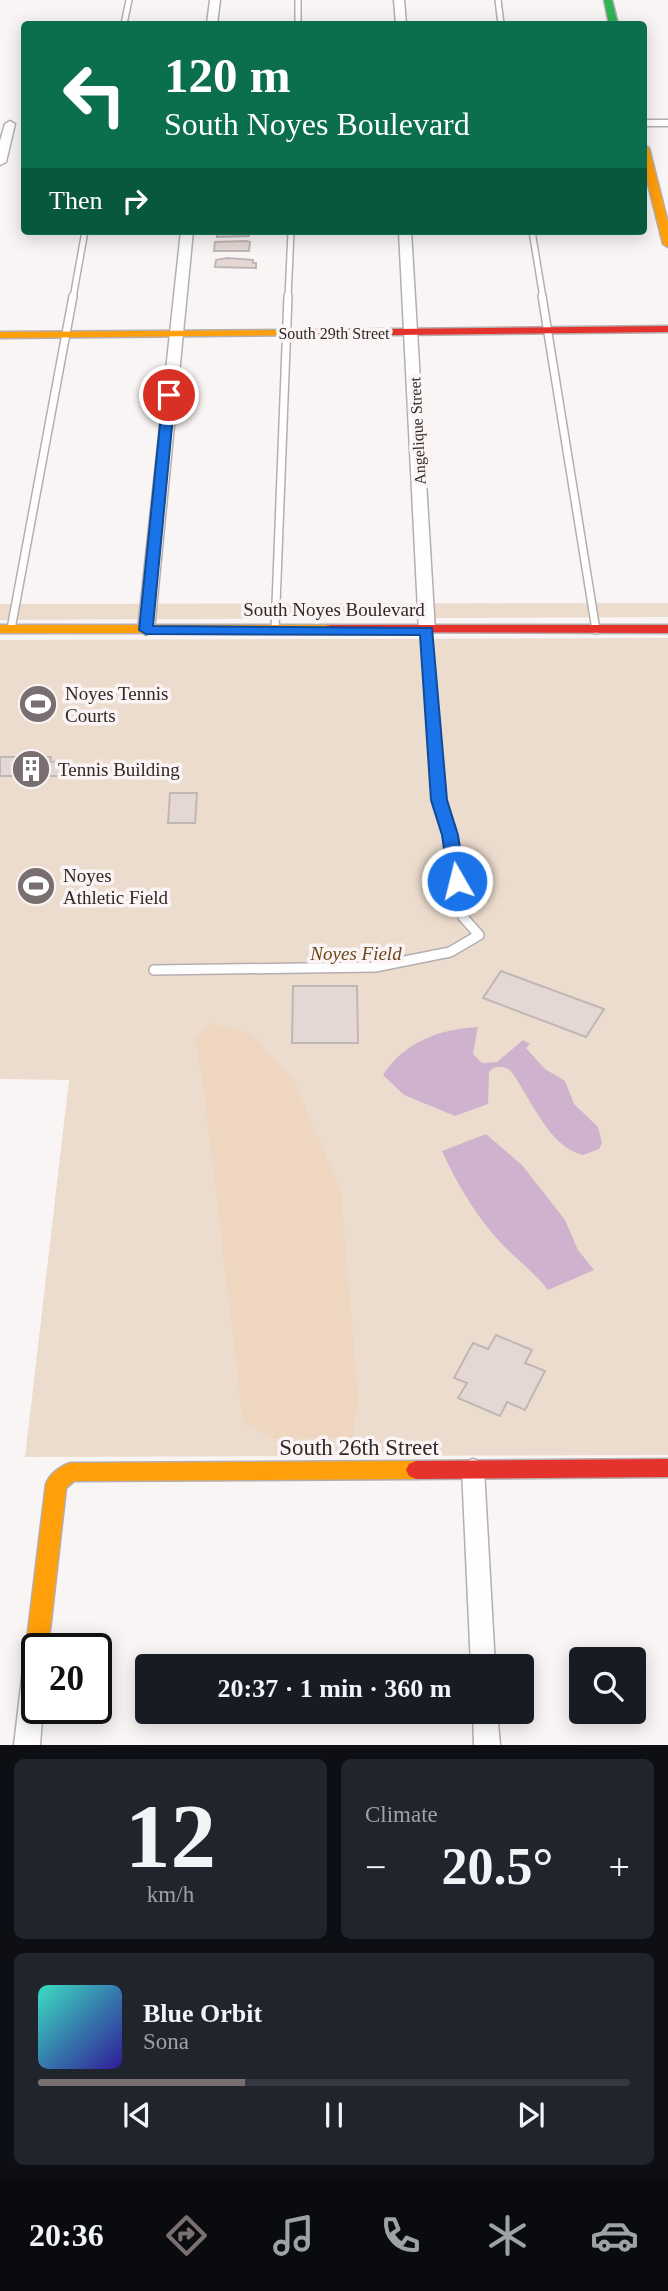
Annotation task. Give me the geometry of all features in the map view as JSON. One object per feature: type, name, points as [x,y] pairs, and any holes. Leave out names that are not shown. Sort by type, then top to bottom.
[{"type":"street","points":[[212,21],[215,0]]},
{"type":"street","points":[[399,0],[401,21]]},
{"type":"street","points":[[608,0],[613,21]]},
{"type":"street","points":[[647,123],[668,123]]},
{"type":"street","points":[[0,162],[5,124]]},
{"type":"street","points":[[647,160],[668,244]]},
{"type":"street","points":[[146,630],[187,235]]},
{"type":"street","name":"Angelique Street","points":[[405,235],[427,631]]},
{"type":"street","name":"South 29th Street","points":[[0,335],[412,333],[668,328]]},
{"type":"street","name":"South Noyes Boulevard","points":[[5,629],[668,629]]},
{"type":"street","name":"South 26th Street","points":[[39,1633],[55,1484],[70,1472],[668,1468]]},
{"type":"street","points":[[473,1469],[482,1654]]},
{"type":"street","points":[[27,1745],[29,1724]]},
{"type":"street","points":[[486,1724],[487,1745]]},
{"type":"lane","points":[[125,21],[129,0]]},
{"type":"lane","points":[[298,0],[298,21]]},
{"type":"lane","points":[[498,0],[501,21]]},
{"type":"lane","points":[[5,629],[84,235]]},
{"type":"lane","points":[[275,630],[291,235]]},
{"type":"lane","points":[[533,235],[596,630]]},
{"type":"lane","points":[[154,970],[375,967],[450,953],[479,935],[463,918],[450,835],[439,800],[427,631]]},
{"type":"green space","points":[[668,603],[668,617],[0,620],[0,604]]},
{"type":"green space","name":"Noyes Field","points":[[668,638],[668,1455],[25,1457],[69,1080],[0,1079],[0,640]]},
{"type":"shaded area","points":[[210,1023],[251,1034],[294,1080],[341,1192],[358,1400],[352,1437],[274,1439],[243,1422],[204,1090],[195,1040]]},
{"type":"shaded area","points":[[478,1027],[473,1054],[482,1063],[497,1062],[523,1040],[530,1044],[526,1048],[545,1069],[565,1081],[574,1104],[598,1127],[602,1143],[599,1149],[583,1155],[560,1142],[541,1119],[510,1070],[496,1067],[489,1072],[488,1104],[455,1116],[404,1095],[383,1075],[401,1054],[424,1039],[450,1031]]},
{"type":"shaded area","points":[[486,1134],[522,1165],[565,1220],[578,1250],[594,1270],[548,1290],[483,1222],[442,1151]]},
{"type":"building","points":[[217,235],[249,235],[249,236]]},
{"type":"building","points":[[215,242],[250,242],[249,251],[214,251]]},
{"type":"building","points":[[216,260],[253,260],[256,268],[215,267]]},
{"type":"building","name":"Tennis Building","points":[[0,757],[51,757],[50,762],[64,761],[62,776],[0,776]]},
{"type":"building","points":[[170,793],[197,793],[195,823],[168,823]]},
{"type":"building","points":[[501,971],[604,1009],[586,1037],[483,998]]},
{"type":"building","points":[[293,986],[357,986],[358,1043],[292,1043]]},
{"type":"building","points":[[496,1335],[532,1350],[525,1363],[545,1371],[525,1410],[507,1402],[500,1416],[458,1398],[467,1383],[454,1378],[473,1343],[488,1349]]},
{"type":"traffic: fast","points":[[608,0],[613,21]]},
{"type":"traffic: slow","points":[[647,160],[668,244]]},
{"type":"traffic: slow","points":[[0,335],[300,333]]},
{"type":"traffic: slow","points":[[0,629],[331,629]]},
{"type":"traffic: slow","points":[[39,1633],[56,1484],[70,1472],[416,1470]]},
{"type":"traffic: jam","points":[[300,333],[668,329]]},
{"type":"traffic: jam","points":[[331,629],[668,629]]},
{"type":"traffic: jam","points":[[416,1470],[668,1468]]},
{"type":"place","name":"Noyes Tennis Courts","points":[[38,704]]},
{"type":"place","name":"Tennis Building","points":[[31,769]]},
{"type":"place","name":"Noyes Athletic Field","points":[[36,886]]},
{"type":"route","points":[[169,395],[146,630],[427,631],[439,800],[450,835],[457,881]]}]
